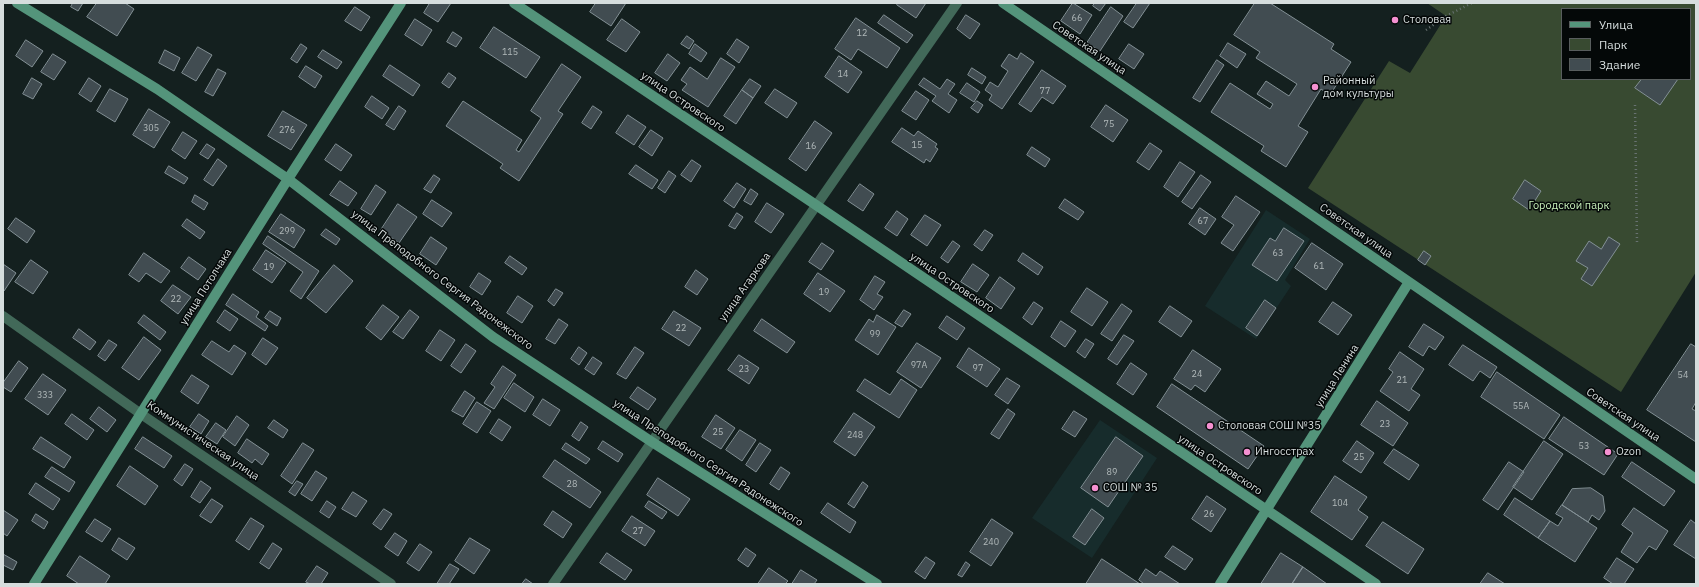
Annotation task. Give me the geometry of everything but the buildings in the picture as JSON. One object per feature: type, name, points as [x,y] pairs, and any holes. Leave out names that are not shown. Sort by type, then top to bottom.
[{"type":"street","name":"улица Преподобного Сергия Радонежского","points":[[17,3],[157,89],[288,179],[494,337],[652,442],[877,584]]},
{"type":"street","name":"улица Потолчака","points":[[34,584],[288,179],[401,3]]},
{"type":"street","name":"улица Островского","points":[[514,3],[816,205],[1376,584]]},
{"type":"street","name":"улица Агаркова","points":[[554,584],[956,3]]},
{"type":"street","name":"Советская улица","points":[[1003,3],[1696,479]]},
{"type":"street","name":"улица Ленина","points":[[1220,584],[1409,282]]},
{"type":"street","name":"Коммунистическая улица","points":[[3,316],[141,414],[391,584]]},
{"type":"path","points":[[1426,30],[1446,16],[1472,3]]},
{"type":"path","points":[[1635,105],[1637,242]]},
{"type":"shaded area","points":[[1266,210],[1310,239],[1285,280],[1291,286],[1256,339],[1205,306]]},
{"type":"shaded area","name":"СОШ № 35","points":[[1100,420],[1157,458],[1092,558],[1032,518]]},
{"type":"green space","name":"Городской парк","points":[[1427,3],[1696,3],[1696,272],[1621,392],[1308,188],[1389,61],[1410,73],[1446,16]]},
{"type":"place","name":"Столовая","points":[[1395,20]]},
{"type":"place","name":"Районный дом культуры","points":[[1315,87]]},
{"type":"place","name":"Столовая СОШ №35","points":[[1210,426]]},
{"type":"place","name":"Ингосстрах","points":[[1247,452]]},
{"type":"place","name":"Ozon","points":[[1608,452]]},
{"type":"place","name":"СОШ № 35","points":[[1095,488]]}]
